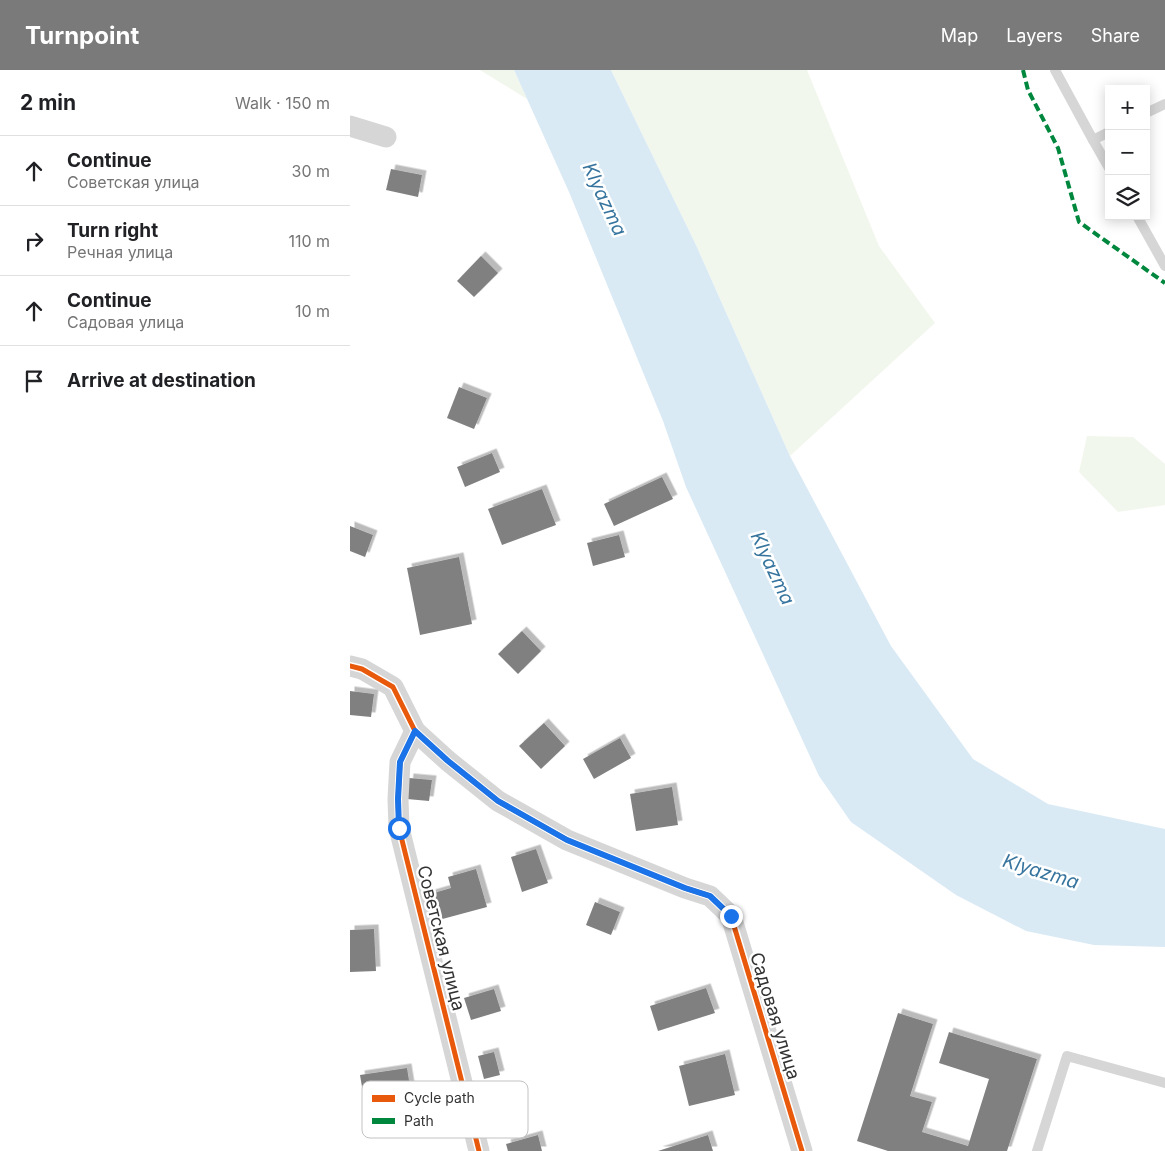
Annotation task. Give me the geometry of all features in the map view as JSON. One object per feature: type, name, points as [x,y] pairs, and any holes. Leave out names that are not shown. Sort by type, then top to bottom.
[{"type":"street","points":[[350,126],[386,136]]},
{"type":"street","points":[[350,666],[362,669],[393,687],[415,731]]},
{"type":"street","name":"Садовая улица","points":[[415,731],[448,761],[498,801],[567,840],[676,885],[710,896],[731,916],[802,1151]]},
{"type":"street","name":"Советская улица","points":[[415,731],[400,762],[399,828],[462,1081]]},
{"type":"street","name":"Советская улица","points":[[476,1138],[479,1151]]},
{"type":"lane","points":[[1055,70],[1105,161]]},
{"type":"lane","points":[[1150,111],[1165,104]]},
{"type":"lane","points":[[1093,140],[1105,134]]},
{"type":"lane","points":[[1139,220],[1165,266]]},
{"type":"lane","points":[[1037,1151],[1067,1056],[1165,1083]]},
{"type":"shaded area","points":[[480,70],[514,70],[527,99]]},
{"type":"shaded area","points":[[611,70],[807,70],[879,246],[935,323],[790,456],[696,245]]},
{"type":"shaded area","points":[[1087,436],[1133,437],[1165,464],[1165,505],[1118,512],[1079,472]]},
{"type":"water","name":"Klyazma","points":[[514,70],[611,70],[696,245],[790,456],[891,646],[973,759],[1048,804],[1165,829],[1165,947],[1094,945],[1026,931],[956,895],[851,822],[819,776],[686,487],[663,421],[569,192]]},
{"type":"building","points":[[391,169],[422,175],[418,197],[386,190]]},
{"type":"building","points":[[481,256],[498,273],[474,297],[457,281]]},
{"type":"building","points":[[459,387],[487,398],[474,429],[447,418]]},
{"type":"building","points":[[492,453],[500,472],[465,487],[457,467]]},
{"type":"building","points":[[662,477],[673,499],[614,526],[604,504]]},
{"type":"building","points":[[542,489],[556,525],[502,545],[488,509]]},
{"type":"building","points":[[350,526],[373,535],[365,557],[350,551]]},
{"type":"building","points":[[619,535],[625,557],[593,566],[587,543]]},
{"type":"building","points":[[459,557],[472,624],[420,635],[407,568]]},
{"type":"building","points":[[522,631],[541,651],[518,674],[498,654]]},
{"type":"building","points":[[350,691],[374,694],[371,717],[350,715]]},
{"type":"building","points":[[544,723],[565,746],[541,769],[519,746]]},
{"type":"building","points":[[620,738],[631,758],[594,779],[583,759]]},
{"type":"building","points":[[409,778],[432,780],[429,801],[407,799]]},
{"type":"building","points":[[672,787],[678,825],[636,831],[630,794]]},
{"type":"building","points":[[536,849],[548,883],[522,892],[511,857]]},
{"type":"building","points":[[476,869],[487,907],[435,921],[427,895],[451,888],[448,877]]},
{"type":"building","points":[[595,902],[620,912],[611,935],[586,925]]},
{"type":"building","points":[[374,929],[376,971],[350,972],[350,930]]},
{"type":"building","points":[[706,988],[715,1013],[658,1031],[650,1006]]},
{"type":"building","points":[[494,989],[501,1011],[471,1020],[464,998]]},
{"type":"building","points":[[898,1013],[933,1024],[910,1096],[932,1102],[922,1132],[968,1146],[989,1079],[939,1063],[949,1032],[1037,1059],[1007,1151],[888,1151],[857,1141]]},
{"type":"building","points":[[494,1052],[500,1075],[484,1079],[478,1056]]},
{"type":"building","points":[[725,1054],[735,1095],[689,1106],[679,1066]]},
{"type":"building","points":[[407,1068],[409,1081],[362,1081],[362,1087],[360,1075]]},
{"type":"building","points":[[538,1135],[542,1151],[508,1151],[506,1144]]},
{"type":"building","points":[[708,1135],[713,1151],[658,1151]]},
{"type":"marked path","points":[[1023,70],[1028,90],[1058,148],[1079,222],[1165,283]]},
{"type":"cycle path","points":[[350,666],[362,669],[393,687],[415,731],[448,761],[498,801],[567,840],[685,888],[710,896],[731,916],[802,1151]]},
{"type":"cycle path","points":[[415,731],[400,762],[399,828],[462,1081]]},
{"type":"cycle path","points":[[476,1138],[479,1151]]},
{"type":"route","points":[[399,828],[400,762],[415,731],[448,761],[498,801],[567,840],[685,888],[710,896],[731,916]]}]
